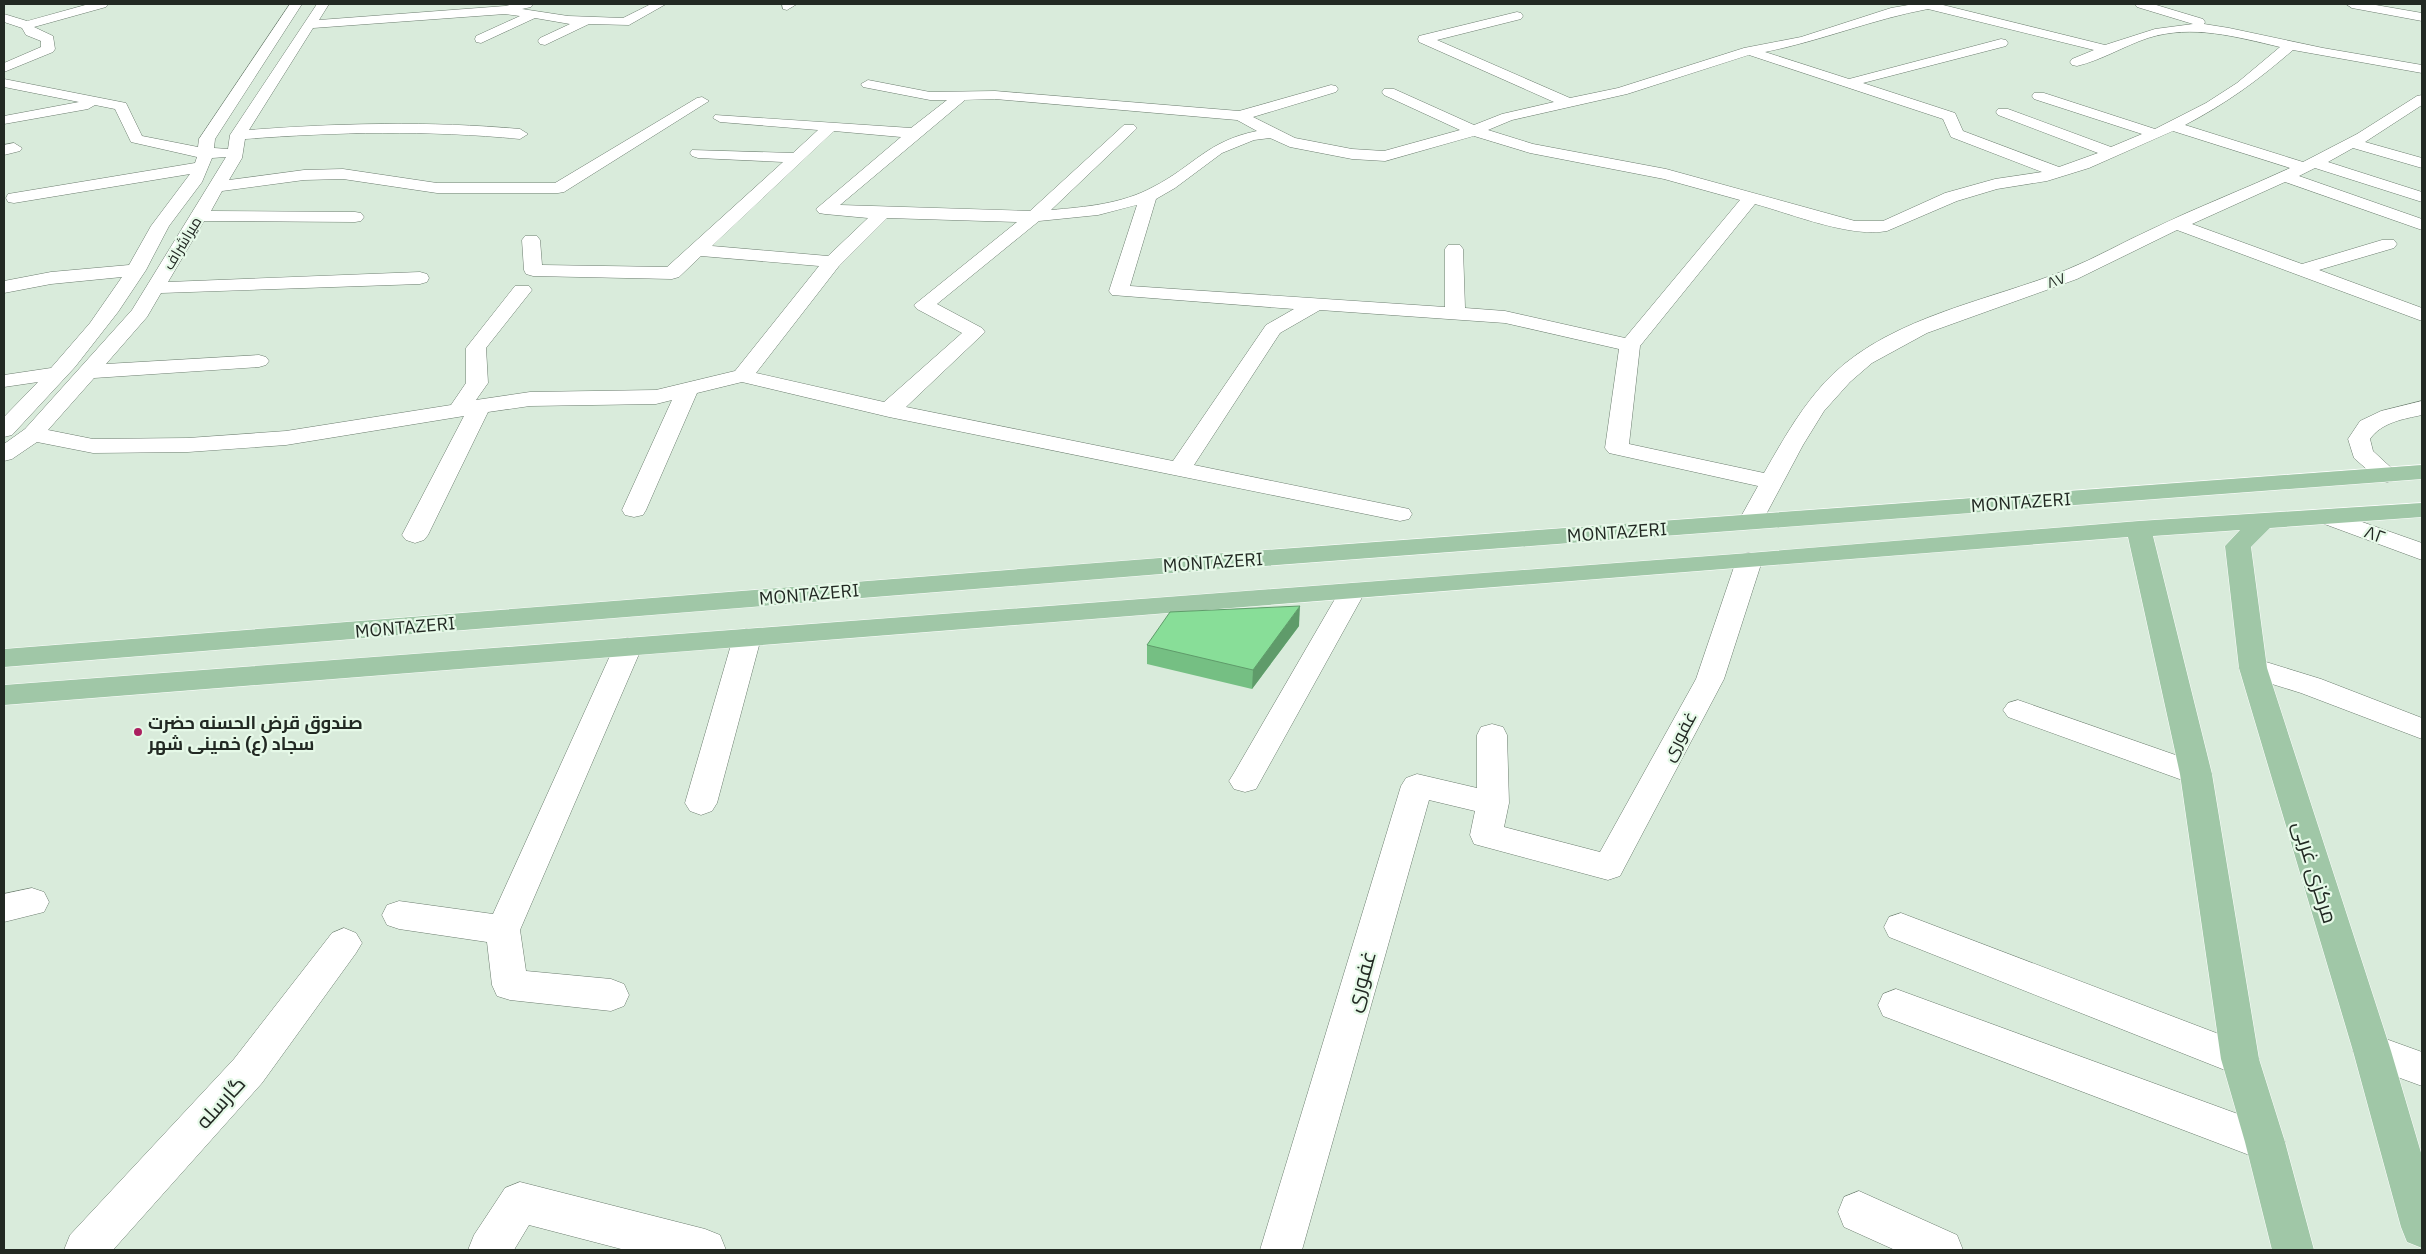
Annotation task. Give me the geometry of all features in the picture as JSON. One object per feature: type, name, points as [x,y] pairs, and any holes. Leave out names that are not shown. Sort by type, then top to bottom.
[{"type":"main road","name":"MONTAZERI","points":[[4,658],[1188,564],[2422,472]]},
{"type":"main road","name":"MONTAZERI","points":[[4,695],[1352,592],[2139,529],[2422,510]]},
{"type":"main road","name":"مرکزی غربی","points":[[2262,522],[2238,546],[2253,668],[2372,1052],[2422,1227]]},
{"type":"main road","points":[[2139,529],[2196,774],[2240,1059],[2294,1250]]},
{"type":"main road","points":[[123,685],[146,647]]},
{"type":"street","points":[[4,18],[27,25],[102,4]]},
{"type":"street","name":"میراشراف","points":[[4,430],[58,373],[101,322],[137,270],[166,218],[189,191],[203,160],[207,139],[278,28],[296,4]]},
{"type":"street","name":"میراشراف","points":[[4,454],[33,434],[140,313],[216,187],[234,153],[238,135],[323,4]]},
{"type":"street","points":[[309,25],[531,9],[586,20],[625,22],[660,4]]},
{"type":"street","points":[[1240,116],[1290,142],[1372,156],[1398,153],[1474,131],[1507,117],[1622,91],[1749,51],[1804,40],[1895,11],[1931,4],[2108,50]]},
{"type":"street","points":[[2141,4],[2224,30],[2290,46],[2422,69]]},
{"type":"street","points":[[2352,4],[2422,17]]},
{"type":"street","points":[[2345,15],[2371,7]]},
{"type":"street","points":[[481,38],[531,9]]},
{"type":"street","points":[[1517,16],[1424,39],[1568,103]]},
{"type":"street","points":[[545,41],[586,20]]},
{"type":"street","points":[[4,68],[48,50],[48,39],[31,32],[27,25]]},
{"type":"street","points":[[2077,62],[2164,30],[2224,30]]},
{"type":"street","points":[[1848,83],[2001,43]]},
{"type":"street","points":[[1389,92],[1474,131],[1530,148],[1666,174],[1823,219],[1875,228],[1887,226],[1951,197],[1995,184],[2083,165],[2156,134],[2211,106],[2242,86],[2290,46]]},
{"type":"street","points":[[1749,51],[1950,116],[1956,134],[2057,172]]},
{"type":"street","points":[[4,83],[121,106],[136,139],[177,150],[203,160]]},
{"type":"street","points":[[868,84],[930,96],[995,95],[1240,116],[1331,89]]},
{"type":"street","points":[[2039,96],[2156,134]]},
{"type":"street","points":[[960,97],[825,210],[1005,217],[1071,213],[1117,205],[1148,196],[1168,185],[1226,145],[1242,138],[1271,133]]},
{"type":"street","name":"۸۷","points":[[1750,522],[1814,412],[1842,377],[1879,349],[1944,319],[2072,274],[2351,143],[2422,99]]},
{"type":"street","points":[[216,187],[304,175],[343,174],[437,188],[558,188],[702,101]]},
{"type":"street","points":[[4,120],[102,102]]},
{"type":"street","points":[[2003,112],[2112,153]]},
{"type":"street","points":[[720,118],[914,134]]},
{"type":"street","points":[[532,240],[533,270],[672,273],[830,126]]},
{"type":"street","points":[[2172,126],[2422,197]]},
{"type":"street","points":[[238,135],[318,128],[393,127],[464,128],[520,134]]},
{"type":"street","points":[[889,410],[975,332],[924,305],[1035,216],[1129,128]]},
{"type":"street","points":[[2351,143],[2422,163]]},
{"type":"street","points":[[14,198],[234,153]]},
{"type":"street","points":[[698,153],[795,158]]},
{"type":"street","points":[[2283,176],[2422,225]]},
{"type":"street","points":[[1148,196],[1119,291],[1505,317],[1630,345]]},
{"type":"street","points":[[1751,198],[1630,345],[1617,448],[1773,482]]},
{"type":"street","points":[[742,376],[832,262],[883,213]]},
{"type":"street","points":[[199,216],[355,217]]},
{"type":"street","points":[[2177,224],[2422,315]]},
{"type":"street","points":[[2301,270],[2388,244]]},
{"type":"street","points":[[1454,249],[1455,313]]},
{"type":"street","points":[[697,250],[832,262]]},
{"type":"street","points":[[4,287],[51,278],[137,270]]},
{"type":"street","points":[[155,288],[420,278]]},
{"type":"street","points":[[415,535],[470,408],[477,383],[476,348],[522,290]]},
{"type":"street","points":[[1179,469],[1273,329],[1317,304]]},
{"type":"street","points":[[87,372],[259,361]]},
{"type":"street","points":[[4,382],[58,373]]},
{"type":"street","points":[[33,434],[93,446],[188,445],[286,438],[530,399],[656,397],[742,376],[889,410],[1400,514]]},
{"type":"street","points":[[634,510],[688,389]]},
{"type":"street","points":[[2387,474],[2362,453],[2359,439],[2368,426],[2375,422],[2389,416],[2422,408]]},
{"type":"street","name":"۸۲","points":[[2328,517],[2422,552]]},
{"type":"street","name":"غفوری","points":[[1492,735],[1493,803],[1486,835],[1608,867],[1710,679],[1749,561]]},
{"type":"street","points":[[1245,781],[1352,592]]},
{"type":"street","points":[[701,803],[747,638]]},
{"type":"street","points":[[611,995],[510,985],[504,930],[628,647]]},
{"type":"street","points":[[2253,668],[2311,686],[2422,729]]},
{"type":"street","points":[[2018,710],[2196,774]]},
{"type":"street","name":"غفوری","points":[[1280,1250],[1417,786],[1493,803]]},
{"type":"street","points":[[398,914],[504,930]]},
{"type":"street","points":[[1901,927],[2240,1059]]},
{"type":"street","name":"گارسله","points":[[85,1250],[248,1071],[344,943]]},
{"type":"street","points":[[1896,1005],[2265,1142]]},
{"type":"street","points":[[2372,1052],[2422,1069]]},
{"type":"street","points":[[489,1250],[520,1202],[705,1250]]},
{"type":"street","points":[[1859,1212],[1942,1250]]},
{"type":"building","points":[[1300,606],[1253,670],[1147,645],[1170,612]]},
{"type":"place","name":"صندوق قرض الحسنه حضرت سجاد (ع) خمینی شهر","points":[[138,732]]}]
